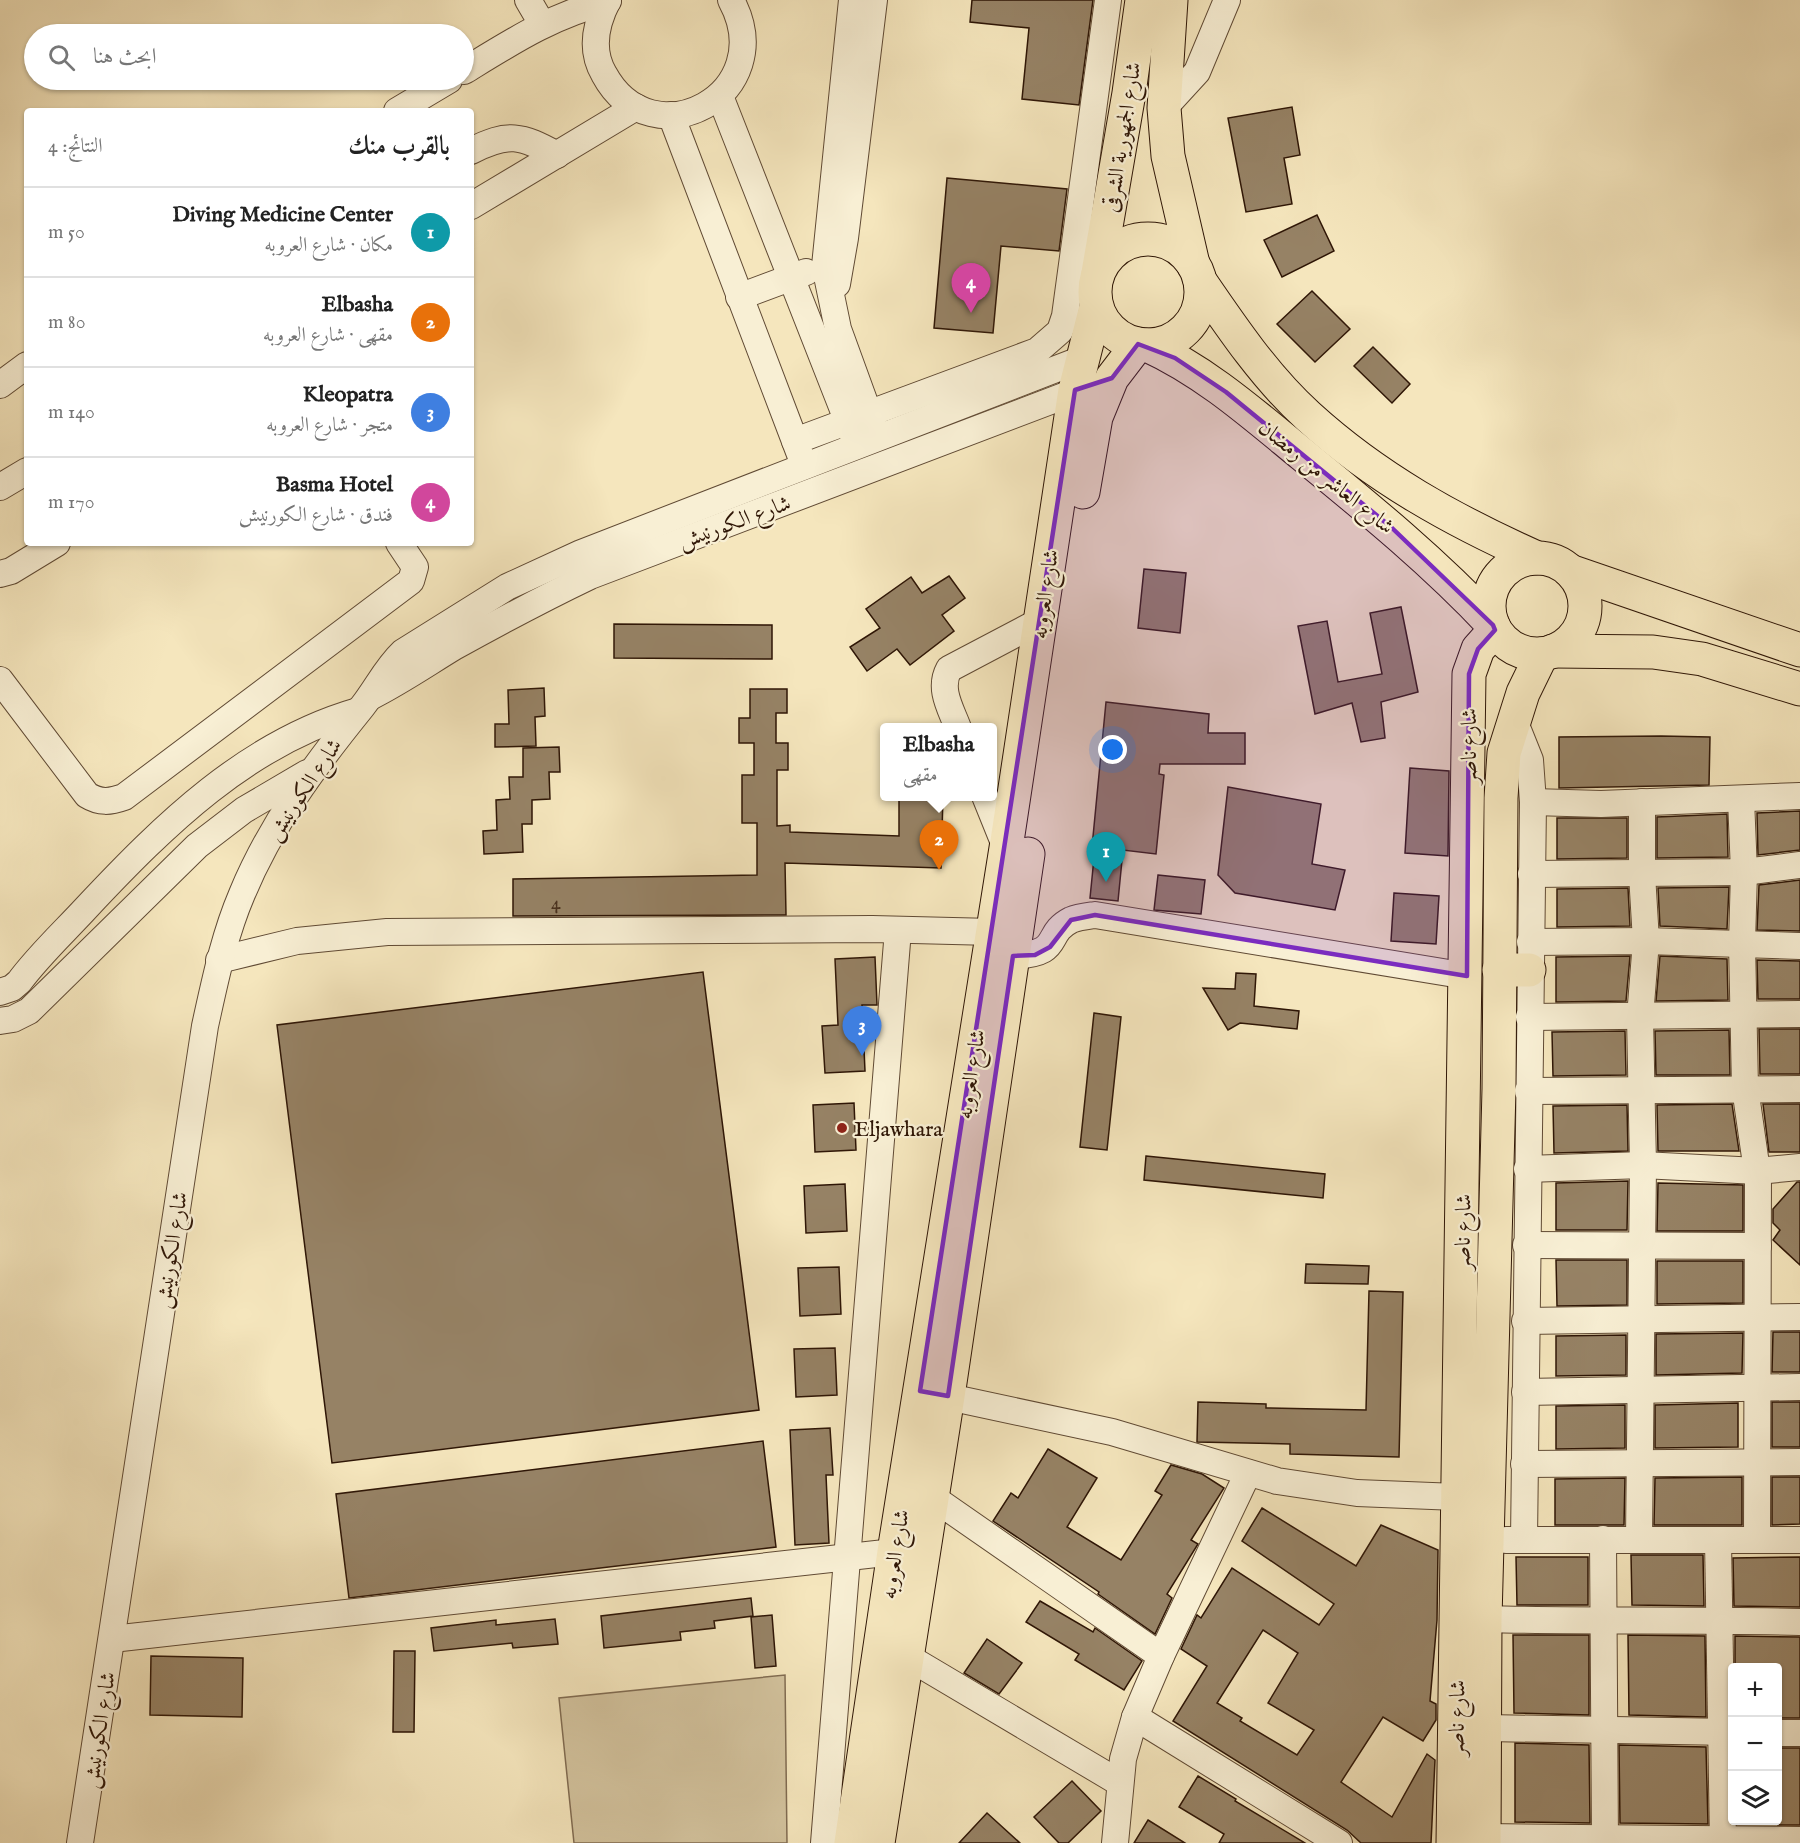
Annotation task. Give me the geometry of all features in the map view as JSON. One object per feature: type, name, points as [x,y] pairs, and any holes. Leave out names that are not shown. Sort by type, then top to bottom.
[{"type":"main road","name":"شارع الجمهورية الشرقى","points":[[1098,273],[1096,203],[1142,0]]},
{"type":"main road","name":"شارع الجمهورية الشرقى","points":[[1171,0],[1164,108],[1168,156],[1196,272]]},
{"type":"main road","points":[[1151,239],[1167,243],[1182,251],[1196,272],[1200,300],[1194,318],[1182,333],[1166,342],[1142,345],[1124,340],[1112,331],[1096,307],[1094,290],[1098,273],[1106,259],[1118,248],[1134,241],[1151,239]]},
{"type":"main road","name":"شارع العاشر من رمضان","points":[[1196,272],[1261,365],[1308,416],[1395,484],[1450,517],[1537,558]]},
{"type":"main road","name":"شارع العروبه","points":[[1003,944],[1006,848],[1075,390],[1096,307]]},
{"type":"main road","name":"شارع العاشر من رمضان","points":[[1142,345],[1175,358],[1226,392],[1426,558],[1494,628]]},
{"type":"main road","name":"شارع العروبه","points":[[878,1843],[895,1670],[894,1552],[934,1394],[1003,944],[1096,417],[1113,378],[1142,345]]},
{"type":"main road","points":[[1800,651],[1570,571],[1555,562],[1537,558],[1519,562],[1503,572],[1492,588],[1489,607],[1494,628],[1507,644],[1523,652],[1643,652],[1702,659],[1800,689]]},
{"type":"main road","points":[[1547,652],[1573,638],[1582,622],[1585,604],[1581,586],[1570,571]]},
{"type":"main road","name":"شارع ناصر","points":[[1475,1747],[1457,1497],[1467,976],[1469,674],[1478,649],[1494,628]]},
{"type":"main road","name":"شارع ناصر","points":[[1474,1841],[1475,1747],[1485,1619],[1519,961],[1504,753],[1514,720],[1547,652]]},
{"type":"main road","points":[[1465,1086],[1513,1090]]},
{"type":"main road","name":"شارع العروبه","points":[[851,1843],[868,1728],[895,1670],[932,1497],[934,1394]]},
{"type":"street","points":[[528,0],[542,24]]},
{"type":"street","points":[[474,65],[542,24],[574,10],[608,0]]},
{"type":"street","points":[[608,0],[600,17],[596,52],[609,84],[621,98],[636,107],[653,113],[671,115],[705,106],[720,96],[731,82],[740,66],[747,0]]},
{"type":"street","points":[[730,0],[743,31]]},
{"type":"street","points":[[852,0],[833,266],[839,281],[832,292],[858,417]]},
{"type":"street","points":[[833,266],[874,0]]},
{"type":"street","points":[[795,441],[1037,351],[1060,331],[1096,203],[1108,0]]},
{"type":"street","points":[[1164,108],[1201,66],[1227,0]]},
{"type":"street","points":[[402,108],[432,90]]},
{"type":"street","points":[[720,96],[789,278],[858,417],[878,467]]},
{"type":"street","points":[[474,204],[636,107]]},
{"type":"street","points":[[671,115],[815,491]]},
{"type":"street","points":[[474,149],[494,139],[513,137],[532,142],[557,155]]},
{"type":"street","points":[[739,297],[789,278],[833,266]]},
{"type":"street","name":"شارع الكورنيش","points":[[80,1843],[205,1026],[219,960],[241,895],[270,833],[310,771],[364,704],[388,666],[403,652],[507,588],[580,553],[805,468],[1082,359]]},
{"type":"street","points":[[0,385],[24,367]]},
{"type":"street","name":"شارع الكورنيش","points":[[364,704],[451,649],[519,611],[590,576],[1075,390],[1113,378]]},
{"type":"street","points":[[0,487],[24,473]]},
{"type":"street","points":[[0,574],[11,571],[52,546]]},
{"type":"street","points":[[0,680],[87,795],[94,800],[113,801],[124,797],[411,581],[415,567],[401,546]]},
{"type":"street","points":[[956,723],[945,693],[944,680],[949,669],[1040,621]]},
{"type":"street","points":[[0,992],[12,988],[19,982],[146,844],[208,790],[284,740],[364,704]]},
{"type":"street","points":[[1514,720],[1530,760],[1533,802],[1531,874],[1519,961],[1529,1017],[1513,1090],[1527,1169],[1524,1540]]},
{"type":"street","points":[[0,1021],[13,1019],[29,1011],[204,840],[244,810],[310,771]]},
{"type":"street","points":[[1533,802],[1601,804],[1800,796]]},
{"type":"street","points":[[1741,798],[1744,872],[1742,943],[1745,1088],[1758,1171],[1757,1540]]},
{"type":"street","points":[[987,801],[1006,848]]},
{"type":"street","points":[[1639,1539],[1643,1165],[1640,1017],[1646,941],[1642,874],[1642,802]]},
{"type":"street","points":[[1531,874],[1744,872],[1800,865]]},
{"type":"street","points":[[219,960],[297,941],[387,932],[898,930],[1003,944],[1035,955],[1050,947],[1061,929],[1071,920],[1095,915],[1467,976]]},
{"type":"street","points":[[75,921],[99,943]]},
{"type":"street","points":[[824,1843],[898,930]]},
{"type":"street","points":[[1519,961],[1646,941],[1800,946]]},
{"type":"street","points":[[1529,1017],[1800,1014]]},
{"type":"street","points":[[1513,1090],[1800,1089]]},
{"type":"street","points":[[1527,1169],[1643,1165],[1758,1171],[1800,1167]]},
{"type":"street","points":[[1526,1245],[1758,1246]]},
{"type":"street","points":[[1526,1321],[1800,1317]]},
{"type":"street","points":[[1525,1392],[1800,1387]]},
{"type":"street","points":[[934,1394],[1112,1432],[1248,1473],[1329,1491],[1457,1497]]},
{"type":"street","points":[[1524,1464],[1800,1462]]},
{"type":"street","points":[[1115,1843],[1125,1746],[1161,1656],[1248,1473]]},
{"type":"street","points":[[932,1497],[1161,1656]]},
{"type":"street","points":[[1489,1539],[1800,1540]]},
{"type":"street","points":[[1603,1539],[1605,1840]]},
{"type":"street","points":[[1718,1540],[1728,1731],[1723,1841]]},
{"type":"street","points":[[112,1639],[894,1552]]},
{"type":"street","points":[[1485,1619],[1602,1622],[1721,1620],[1800,1622]]},
{"type":"street","points":[[895,1670],[1120,1783]]},
{"type":"street","points":[[1136,1718],[1338,1843]]},
{"type":"street","points":[[832,1726],[868,1728]]},
{"type":"street","points":[[1475,1747],[1603,1731],[1728,1731]]},
{"type":"street","points":[[1782,1733],[1800,1733]]},
{"type":"street","points":[[1474,1841],[1800,1839]]},
{"type":"highlighted area","points":[[1138,344],[1175,358],[1226,392],[1391,527],[1493,625],[1495,630],[1478,649],[1469,674],[1467,976],[1095,915],[1071,920],[1050,947],[1035,955],[1013,956],[948,1396],[920,1391],[1075,390],[1112,378]]},
{"type":"shaded area","points":[[785,1675],[787,1843],[574,1843],[559,1698]]},
{"type":"building","points":[[972,0],[1093,0],[1079,105],[1022,99],[1029,28],[970,22]]},
{"type":"building","points":[[1292,107],[1300,155],[1284,158],[1292,204],[1246,212],[1228,118]]},
{"type":"building","points":[[947,178],[1067,189],[1059,251],[1001,246],[993,333],[934,328]]},
{"type":"building","points":[[1317,215],[1334,251],[1282,277],[1264,240]]},
{"type":"building","points":[[1312,291],[1350,329],[1315,362],[1277,324]]},
{"type":"building","points":[[1373,347],[1410,384],[1392,403],[1354,366]]},
{"type":"building","points":[[1144,569],[1186,573],[1180,633],[1138,628]]},
{"type":"building","points":[[949,576],[965,598],[942,615],[954,631],[910,665],[897,649],[867,671],[850,647],[880,628],[866,609],[911,577],[922,593]]},
{"type":"building","points":[[1401,607],[1418,692],[1381,702],[1385,738],[1361,742],[1352,703],[1315,714],[1298,626],[1327,621],[1338,682],[1382,674],[1370,613]]},
{"type":"building","points":[[614,624],[772,625],[772,659],[614,658]]},
{"type":"building","points":[[544,688],[545,716],[535,717],[536,746],[495,747],[495,724],[509,724],[508,690]]},
{"type":"building","points":[[750,689],[787,689],[787,713],[776,713],[776,743],[788,743],[788,770],[777,770],[777,826],[790,825],[790,832],[899,836],[899,801],[943,801],[941,868],[785,863],[786,915],[513,916],[513,879],[757,875],[757,823],[742,823],[742,775],[754,775],[754,743],[739,743],[739,718],[750,718]]},
{"type":"building","points":[[1106,702],[1209,714],[1208,733],[1245,733],[1245,764],[1160,764],[1159,774],[1164,775],[1156,854],[1123,850],[1118,901],[1090,898],[1095,848],[1092,847]]},
{"type":"building","points":[[1559,737],[1710,737],[1709,785],[1559,788]]},
{"type":"building","points":[[559,747],[560,772],[549,772],[550,799],[532,800],[532,824],[522,824],[523,852],[484,854],[483,831],[497,830],[496,800],[510,799],[509,777],[523,777],[523,748]]},
{"type":"building","points":[[1410,768],[1449,771],[1448,856],[1405,853]]},
{"type":"building","points":[[1228,787],[1321,804],[1312,864],[1345,870],[1335,910],[1235,893],[1218,875]]},
{"type":"building","points":[[1800,811],[1800,850],[1758,855],[1757,813]]},
{"type":"building","points":[[1727,814],[1728,857],[1657,858],[1657,817]]},
{"type":"building","points":[[1557,818],[1627,818],[1627,858],[1557,859]]},
{"type":"building","points":[[1158,875],[1205,880],[1201,914],[1154,910]]},
{"type":"building","points":[[1800,880],[1800,931],[1757,930],[1759,885]]},
{"type":"building","points":[[1729,887],[1727,929],[1660,926],[1658,888]]},
{"type":"building","points":[[1628,888],[1630,926],[1557,927],[1557,889]]},
{"type":"building","points":[[1394,893],[1439,896],[1436,944],[1391,941]]},
{"type":"building","points":[[1630,956],[1626,1001],[1556,1002],[1556,957]]},
{"type":"building","points":[[1660,956],[1727,959],[1728,1000],[1656,1001]]},
{"type":"building","points":[[875,957],[877,1005],[862,1005],[865,1071],[825,1073],[822,1026],[838,1025],[835,959]]},
{"type":"building","points":[[1757,960],[1800,961],[1800,999],[1758,999]]},
{"type":"building","points":[[703,972],[759,1410],[332,1463],[277,1025]]},
{"type":"building","points":[[1236,973],[1256,974],[1254,1006],[1299,1011],[1297,1029],[1240,1023],[1228,1030],[1203,988],[1235,989]]},
{"type":"building","points":[[1094,1013],[1121,1017],[1107,1150],[1080,1147]]},
{"type":"building","points":[[1759,1029],[1800,1029],[1800,1074],[1760,1074]]},
{"type":"building","points":[[1729,1030],[1730,1075],[1656,1075],[1655,1031]]},
{"type":"building","points":[[1625,1031],[1626,1075],[1553,1076],[1552,1032]]},
{"type":"building","points":[[854,1103],[856,1150],[815,1152],[813,1105]]},
{"type":"building","points":[[1732,1104],[1739,1151],[1658,1151],[1657,1105]]},
{"type":"building","points":[[1763,1104],[1800,1104],[1800,1152],[1769,1152]]},
{"type":"building","points":[[1627,1105],[1628,1151],[1554,1153],[1553,1106]]},
{"type":"building","points":[[1146,1156],[1325,1174],[1323,1198],[1144,1180]]},
{"type":"building","points":[[1628,1181],[1627,1230],[1556,1230],[1556,1183]]},
{"type":"building","points":[[1797,1182],[1800,1182],[1800,1265],[1773,1240],[1780,1230],[1773,1223],[1773,1209]]},
{"type":"building","points":[[1658,1183],[1743,1185],[1743,1231],[1657,1231]]},
{"type":"building","points":[[845,1184],[847,1231],[806,1233],[804,1186]]},
{"type":"building","points":[[1556,1260],[1627,1260],[1627,1305],[1557,1306]]},
{"type":"building","points":[[1657,1261],[1743,1261],[1743,1303],[1657,1304]]},
{"type":"building","points":[[1306,1264],[1369,1266],[1368,1284],[1305,1283]]},
{"type":"building","points":[[839,1267],[841,1314],[800,1316],[798,1268]]},
{"type":"building","points":[[1369,1291],[1403,1292],[1399,1457],[1290,1454],[1290,1444],[1197,1442],[1198,1402],[1266,1404],[1266,1408],[1366,1410]]},
{"type":"building","points":[[1773,1332],[1800,1332],[1800,1372],[1772,1372]]},
{"type":"building","points":[[1743,1333],[1742,1373],[1656,1375],[1656,1334]]},
{"type":"building","points":[[1626,1335],[1626,1375],[1556,1376],[1556,1336]]},
{"type":"building","points":[[835,1348],[837,1395],[796,1397],[794,1349]]},
{"type":"building","points":[[1772,1402],[1800,1402],[1800,1447],[1772,1447]]},
{"type":"building","points":[[1738,1403],[1738,1447],[1655,1448],[1655,1405]]},
{"type":"building","points":[[1625,1405],[1625,1448],[1556,1449],[1556,1406]]},
{"type":"building","points":[[830,1428],[833,1475],[826,1475],[829,1543],[795,1545],[790,1430]]},
{"type":"building","points":[[763,1441],[776,1547],[349,1598],[336,1494]]},
{"type":"building","points":[[1048,1449],[1097,1478],[1067,1527],[1121,1560],[1162,1495],[1155,1491],[1171,1465],[1202,1474],[1224,1488],[1191,1540],[1198,1544],[1167,1594],[1172,1598],[1155,1634],[1098,1594],[1099,1592],[993,1521],[1011,1493],[1018,1498]]},
{"type":"building","points":[[1742,1477],[1742,1525],[1654,1525],[1655,1478]]},
{"type":"building","points":[[1772,1477],[1800,1477],[1800,1524],[1772,1525]]},
{"type":"building","points":[[1625,1478],[1624,1525],[1555,1525],[1555,1479]]},
{"type":"building","points":[[1262,1508],[1356,1566],[1381,1525],[1438,1550],[1437,1620],[1430,1701],[1436,1704],[1436,1720],[1423,1741],[1383,1717],[1341,1782],[1392,1817],[1427,1754],[1435,1760],[1431,1843],[1361,1843],[1347,1830],[1173,1721],[1207,1666],[1181,1649],[1197,1615],[1201,1618],[1232,1568],[1319,1625],[1334,1604],[1242,1541]],"holes":[[[1263,1630],[1298,1653],[1268,1703],[1314,1730],[1297,1755],[1240,1721],[1242,1718],[1217,1703]]]},
{"type":"building","points":[[1631,1555],[1703,1555],[1704,1606],[1632,1605]]},
{"type":"building","points":[[1516,1557],[1588,1557],[1588,1605],[1517,1605]]},
{"type":"building","points":[[1800,1557],[1800,1607],[1734,1606],[1733,1558]]},
{"type":"building","points":[[751,1598],[753,1616],[714,1621],[715,1628],[680,1632],[681,1640],[604,1648],[601,1616]]},
{"type":"building","points":[[1040,1601],[1093,1632],[1095,1628],[1142,1661],[1124,1690],[1075,1660],[1079,1654],[1026,1622]]},
{"type":"building","points":[[772,1615],[776,1666],[755,1668],[751,1617]]},
{"type":"building","points":[[555,1619],[558,1644],[513,1648],[512,1643],[434,1651],[431,1628],[496,1620],[496,1625]]},
{"type":"building","points":[[1513,1635],[1589,1635],[1589,1715],[1514,1713]]},
{"type":"building","points":[[1628,1635],[1705,1636],[1706,1717],[1629,1715]]},
{"type":"building","points":[[1735,1636],[1800,1637],[1800,1718],[1782,1718],[1782,1663],[1735,1663]]},
{"type":"building","points":[[987,1639],[1022,1663],[999,1694],[964,1673]]},
{"type":"building","points":[[394,1651],[415,1651],[414,1732],[393,1732]]},
{"type":"building","points":[[151,1656],[243,1658],[242,1717],[150,1715]]},
{"type":"building","points":[[1515,1743],[1589,1745],[1590,1823],[1515,1822]]},
{"type":"building","points":[[1619,1745],[1706,1747],[1708,1824],[1620,1823]]},
{"type":"building","points":[[1782,1748],[1800,1748],[1800,1825],[1782,1825]]},
{"type":"building","points":[[1198,1776],[1305,1843],[1219,1843],[1224,1834],[1179,1807]]},
{"type":"building","points":[[1072,1781],[1101,1811],[1068,1843],[1059,1843],[1034,1817]]},
{"type":"building","points":[[987,1813],[1020,1843],[959,1843]]},
{"type":"building","points":[[1148,1820],[1185,1843],[1134,1843]]},
{"type":"place","name":"Basma Hotel","points":[[971,313]]},
{"type":"place","name":"Elbasha","points":[[939,870]]},
{"type":"place","name":"Diving Medicine Center","points":[[1106,882]]},
{"type":"place","name":"Kleopatra","points":[[862,1056]]},
{"type":"place","name":"Eljawhara","points":[[842,1128]]}]
